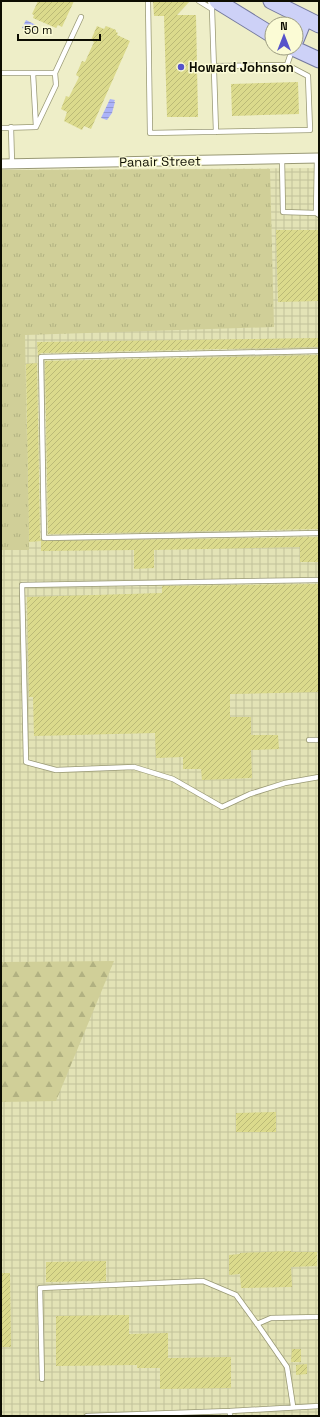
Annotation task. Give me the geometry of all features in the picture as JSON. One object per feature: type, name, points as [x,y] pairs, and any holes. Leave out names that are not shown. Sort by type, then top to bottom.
[{"type":"main road","points":[[271,1],[319,25]]},
{"type":"main road","points":[[214,5],[264,31]]},
{"type":"main road","points":[[304,53],[319,60]]},
{"type":"street","name":"Panair Street","points":[[1,164],[318,158]]},
{"type":"lane","points":[[148,1],[150,133],[310,130],[308,76],[287,65],[214,66]]},
{"type":"lane","points":[[198,1],[214,5]]},
{"type":"lane","points":[[210,1],[214,5],[216,132]]},
{"type":"lane","points":[[36,127],[56,86],[55,73],[81,17]]},
{"type":"lane","points":[[287,65],[290,56]]},
{"type":"lane","points":[[1,73],[55,73]]},
{"type":"lane","points":[[33,73],[36,127]]},
{"type":"lane","points":[[11,127],[12,164]]},
{"type":"lane","points":[[1,128],[36,127]]},
{"type":"lane","points":[[282,159],[283,212],[318,214],[318,158]]},
{"type":"lane","points":[[319,351],[41,357],[44,538],[319,533]]},
{"type":"lane","points":[[319,580],[22,585],[26,762],[56,770],[134,767],[173,779],[222,807],[250,794],[285,783],[319,777]]},
{"type":"lane","points":[[309,740],[319,740]]},
{"type":"lane","points":[[42,1379],[40,1288],[203,1281],[236,1295],[257,1324],[287,1367],[293,1406]]},
{"type":"lane","points":[[257,1324],[271,1318],[319,1317]]},
{"type":"lane","points":[[87,1416],[230,1413],[293,1406],[319,1406]]},
{"type":"shaded area","points":[[319,168],[319,1416],[1,1416],[1,170]]},
{"type":"green space","points":[[270,169],[274,327],[25,335],[29,550],[1,550],[1,170]]},
{"type":"green space","points":[[114,961],[56,1101],[1,1102],[1,962]]},
{"type":"water","points":[[26,20],[36,25],[33,33],[22,28]]},
{"type":"water","points":[[110,99],[115,100],[115,102],[112,113],[107,120],[101,118]]},
{"type":"building","points":[[38,1],[74,1],[62,27],[58,25],[56,28],[33,18],[34,15],[32,14]]},
{"type":"building","name":"Howard Johnson","points":[[153,1],[190,1],[177,15],[196,15],[198,117],[167,117],[164,16],[154,16]]},
{"type":"building","points":[[97,26],[104,29],[106,26],[116,30],[118,33],[117,35],[130,41],[91,129],[84,126],[82,130],[64,121],[67,112],[61,109],[66,96],[69,97],[79,77],[76,75],[82,61],[85,62],[94,42],[91,40]]},
{"type":"building","points":[[298,82],[299,114],[232,116],[231,84]]},
{"type":"building","points":[[276,230],[319,230],[319,301],[278,302]]},
{"type":"building","points":[[319,338],[319,347],[41,353],[38,356],[37,342]]},
{"type":"building","points":[[319,355],[319,529],[48,534],[45,361]]},
{"type":"building","points":[[37,363],[40,538],[42,541],[319,537],[319,562],[300,562],[300,547],[154,550],[154,568],[134,569],[134,550],[41,551],[41,541],[29,542],[26,364]]},
{"type":"building","points":[[319,584],[319,692],[230,694],[230,717],[251,717],[251,735],[278,735],[279,749],[251,750],[252,778],[202,780],[201,769],[183,769],[183,757],[156,758],[155,733],[34,736],[33,697],[29,697],[27,597],[162,593],[162,586]]},
{"type":"building","points":[[276,1112],[276,1132],[236,1132],[236,1113]]},
{"type":"building","points":[[291,1251],[317,1252],[317,1266],[291,1267],[292,1287],[241,1288],[240,1274],[229,1275],[229,1255],[240,1253]]},
{"type":"building","points":[[106,1261],[106,1281],[46,1282],[46,1262]]},
{"type":"building","points":[[1,1273],[10,1273],[11,1347],[1,1347]]},
{"type":"building","points":[[129,1315],[129,1334],[168,1333],[168,1358],[231,1357],[231,1388],[160,1389],[160,1368],[137,1368],[137,1365],[56,1366],[56,1316]]},
{"type":"building","points":[[292,1349],[301,1349],[301,1362],[291,1362]]},
{"type":"building","points":[[307,1364],[307,1374],[296,1375],[296,1365]]},
{"type":"place","name":"Howard Johnson","points":[[181,67]]}]
